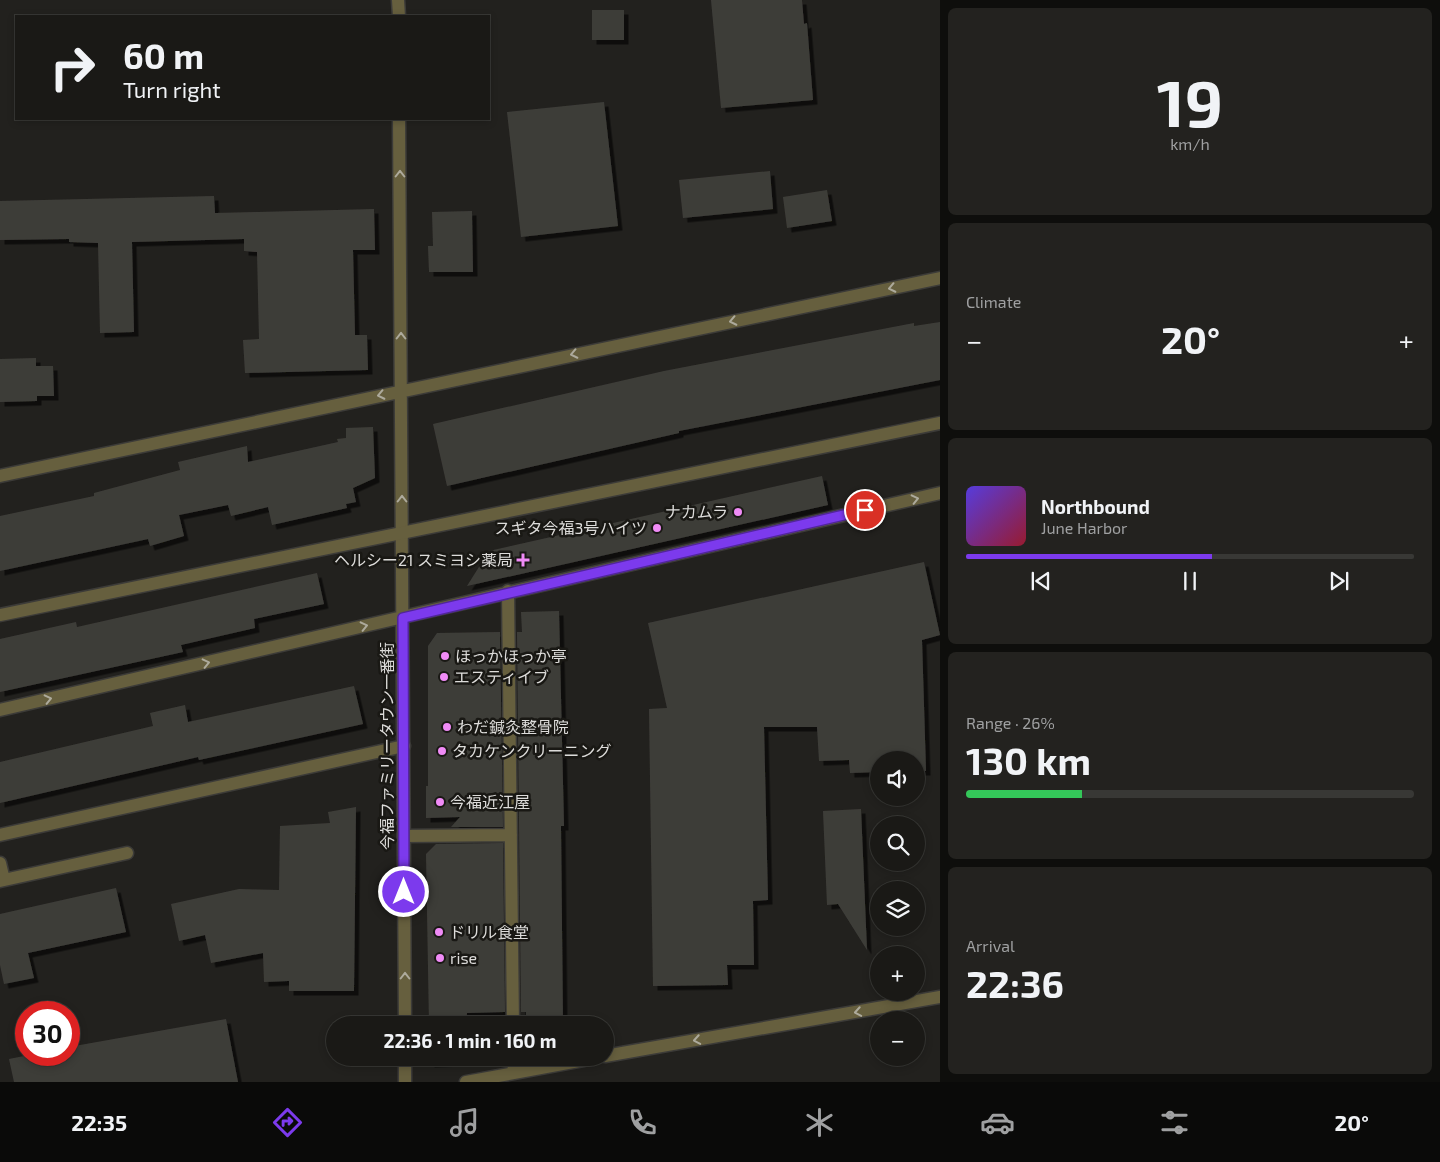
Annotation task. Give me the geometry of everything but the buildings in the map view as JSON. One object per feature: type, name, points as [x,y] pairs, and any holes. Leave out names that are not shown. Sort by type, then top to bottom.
[{"type":"street","points":[[398,0],[399,15]]},
{"type":"street","name":"今福ファミリータウン一番街","points":[[399,120],[405,1016]]},
{"type":"street","points":[[0,476],[401,390],[940,278]]},
{"type":"street","points":[[0,614],[402,534],[940,423]]},
{"type":"street","points":[[0,710],[403,618],[508,591],[940,493]]},
{"type":"street","points":[[508,591],[513,1016]]},
{"type":"street","points":[[0,835],[404,746]]},
{"type":"street","points":[[404,836],[511,835]]},
{"type":"street","points":[[0,864],[2,881],[127,853]]},
{"type":"street","points":[[614,1054],[940,997]]},
{"type":"street","points":[[405,1066],[405,1082]]},
{"type":"street","points":[[514,1066],[514,1072]]},
{"type":"street","points":[[466,1082],[549,1066]]},
{"type":"place","name":"ナカムラ","points":[[738,512]]},
{"type":"place","name":"スギタ今福3号ハイツ","points":[[657,528]]},
{"type":"place","name":"ヘルシー21 スミヨシ薬局","points":[[523,560]]},
{"type":"place","name":"ほっかほっか亭","points":[[445,656]]},
{"type":"place","name":"エスティイブ","points":[[444,677]]},
{"type":"place","name":"わだ鍼灸整骨院","points":[[447,727]]},
{"type":"place","name":"タカケンクリーニング","points":[[442,751]]},
{"type":"place","name":"今福近江屋","points":[[440,802]]},
{"type":"place","name":"ドリル食堂","points":[[439,932]]},
{"type":"place","name":"rise","points":[[440,958]]},
{"type":"route","points":[[404,892],[403,618],[508,591],[865,510]]}]
